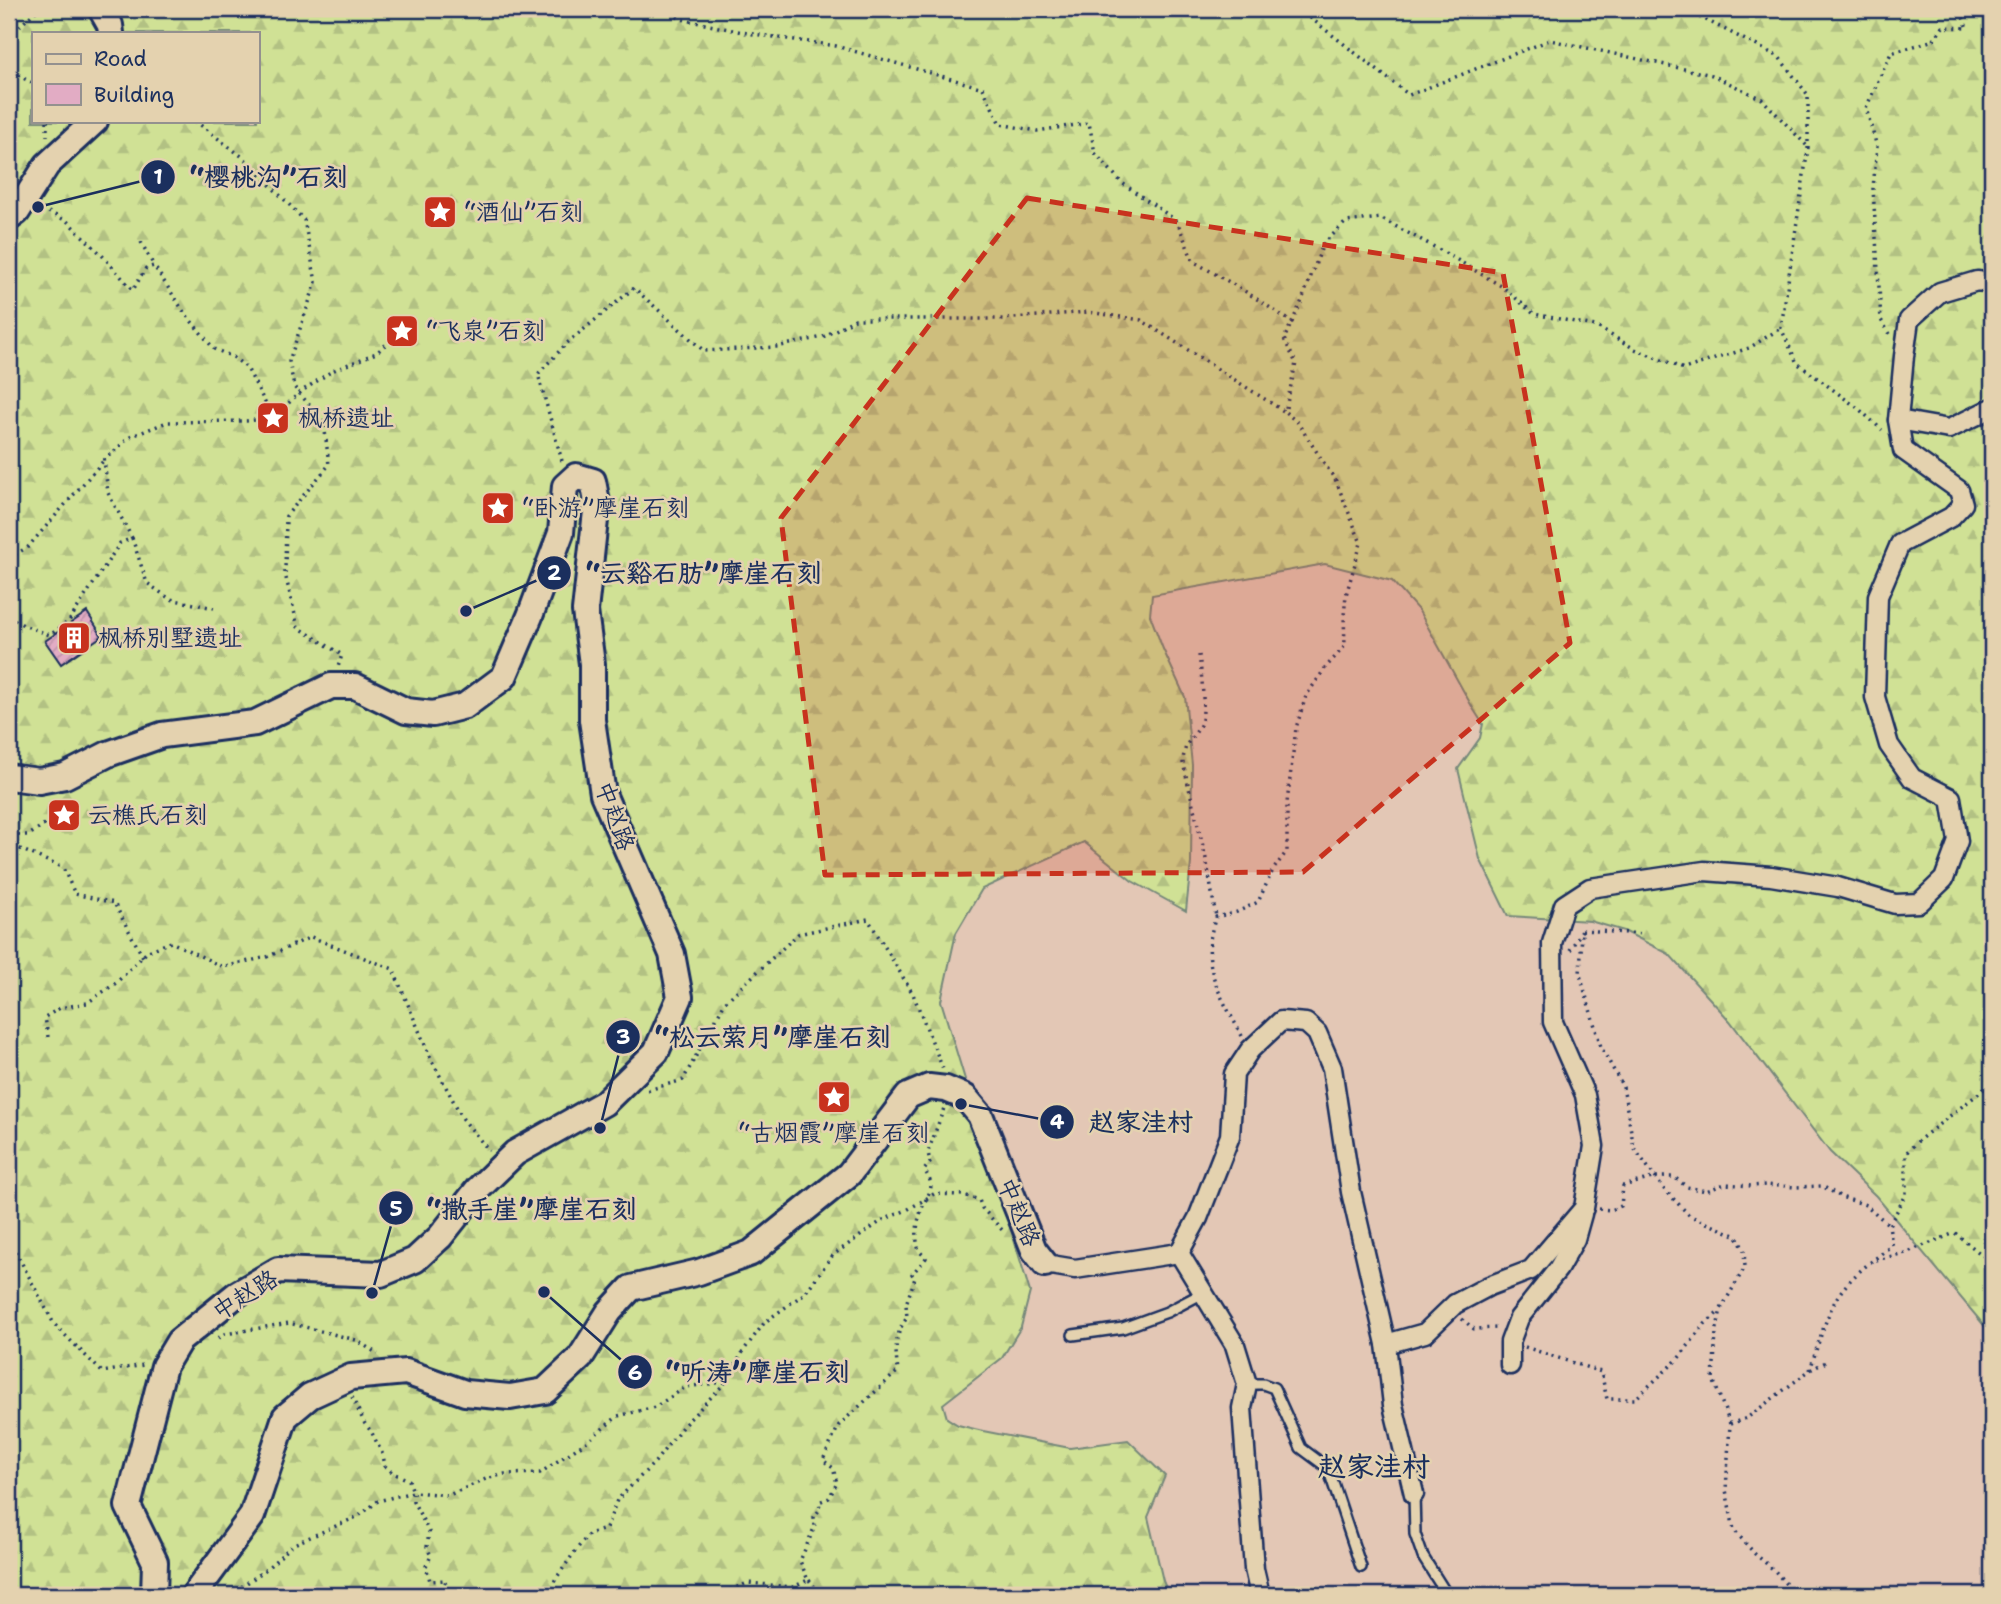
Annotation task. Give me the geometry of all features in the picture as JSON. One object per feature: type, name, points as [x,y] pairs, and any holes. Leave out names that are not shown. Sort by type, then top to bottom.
[{"type":"street","points":[[101,9],[111,32]]},
{"type":"street","points":[[17,209],[47,165],[94,122]]},
{"type":"street","points":[[1510,1365],[1513,1335],[1519,1318],[1558,1269],[1575,1239],[1584,1208],[1594,1146],[1585,1095],[1553,1022],[1552,943],[1564,905],[1590,888],[1704,871],[1771,876],[1838,887],[1895,904],[1919,903],[1944,880],[1958,841],[1951,798],[1912,778],[1889,745],[1875,697],[1878,596],[1900,544],[1951,517],[1963,504],[1959,490],[1903,450],[1898,420],[1909,320],[1941,292],[1977,281],[1992,283]]},
{"type":"street","points":[[1898,420],[1949,429],[1992,408]]},
{"type":"street","name":"中赵路","points":[[154,1595],[155,1562],[128,1506],[164,1366],[180,1341],[237,1294],[278,1270],[381,1274],[415,1261],[440,1237],[478,1189],[515,1153],[604,1103],[656,1052],[680,997],[672,954],[603,794],[592,720],[592,664],[585,611],[597,502],[593,481],[576,477],[568,483]]},
{"type":"street","points":[[9,776],[39,781],[65,776],[108,754],[162,735],[255,723],[331,685],[355,686],[406,711],[433,714],[466,706],[504,677],[561,533],[565,486],[568,483]]},
{"type":"street","points":[[1179,1253],[1198,1218],[1230,1136],[1234,1074],[1250,1050],[1281,1021],[1306,1023],[1317,1033],[1332,1068],[1351,1192],[1386,1344],[1393,1405],[1414,1494]]},
{"type":"street","points":[[194,1595],[252,1516],[285,1417],[310,1396],[351,1377],[406,1372],[465,1393],[510,1397],[545,1391],[580,1358],[609,1312],[631,1288],[699,1272],[751,1252],[849,1174],[908,1096],[929,1087],[952,1091]]},
{"type":"street","name":"中赵路","points":[[952,1091],[965,1097],[980,1115],[1034,1250],[1045,1264]]},
{"type":"street","points":[[1386,1344],[1425,1333],[1455,1304],[1489,1286],[1531,1270],[1584,1208]]},
{"type":"street","points":[[1045,1264],[1075,1269],[1179,1253]]},
{"type":"street","points":[[1179,1253],[1235,1345],[1247,1384],[1242,1408],[1254,1569],[1260,1595]]},
{"type":"lane","points":[[1073,1335],[1122,1328],[1167,1312],[1203,1293]]},
{"type":"lane","points":[[1247,1384],[1263,1384],[1274,1388],[1301,1448],[1328,1468],[1361,1567]]},
{"type":"lane","points":[[1414,1494],[1415,1534],[1423,1557],[1447,1595]]},
{"type":"path","points":[[9,36],[38,9]]},
{"type":"path","points":[[664,9],[681,19],[747,33],[836,46],[983,88],[1000,124],[1037,131],[1089,123],[1095,153],[1122,183],[1177,221],[1193,261],[1292,322]]},
{"type":"path","points":[[1299,9],[1409,95],[1550,40],[1712,75],[1762,99],[1808,148]]},
{"type":"path","points":[[1658,9],[1702,18],[1779,57],[1808,95],[1808,148],[1781,328],[1797,363],[1859,409],[1903,450]]},
{"type":"path","points":[[1904,356],[1881,320],[1873,188],[1877,147],[1866,108],[1891,53],[1934,40],[1943,27],[1968,28],[1960,9]]},
{"type":"path","points":[[9,64],[21,77],[32,82]]},
{"type":"path","points":[[196,122],[243,158],[304,220],[316,282],[289,361],[294,387],[324,422],[329,466],[286,516],[285,574],[298,627],[342,655],[331,685]]},
{"type":"path","points":[[17,209],[66,220],[133,290],[146,268],[154,266]]},
{"type":"path","points":[[1285,412],[1296,363],[1284,339],[1323,244],[1346,222],[1380,218],[1503,287],[1534,314],[1595,326],[1635,349],[1684,369],[1749,348],[1781,328]]},
{"type":"path","points":[[141,242],[184,312],[214,349],[233,357],[247,368],[273,418]]},
{"type":"path","points":[[568,483],[538,374],[566,344],[634,288],[704,351],[776,347],[823,337],[855,319],[1001,319],[1088,312],[1141,320],[1285,412],[1297,422],[1336,481],[1361,543],[1346,595],[1345,646],[1306,696],[1296,728],[1287,803],[1287,851],[1273,870],[1258,902],[1237,912],[1216,917]]},
{"type":"path","points":[[9,558],[28,547],[104,460],[130,437],[167,422],[273,418],[299,393],[332,371],[376,354],[401,331]]},
{"type":"path","points":[[104,460],[108,493],[132,538],[147,583],[170,599],[214,607]]},
{"type":"path","points":[[9,617],[50,635],[69,621],[120,543],[132,538]]},
{"type":"path","points":[[1199,655],[1201,721],[1184,748],[1183,763],[1208,863],[1216,917],[1209,934],[1208,959],[1217,988],[1250,1050]]},
{"type":"path","points":[[10,833],[29,835],[64,815]]},
{"type":"path","points":[[10,833],[18,848],[63,868],[75,894],[114,903],[143,957]]},
{"type":"path","points":[[643,1091],[683,1080],[725,1002],[798,934],[868,919],[913,994],[952,1091],[928,1152],[930,1163],[924,1170],[930,1178],[929,1196],[923,1206],[917,1228],[919,1249],[926,1258],[912,1275],[915,1278],[906,1304],[907,1318],[900,1327],[895,1351],[898,1371],[839,1424],[823,1460],[833,1468],[837,1483],[829,1497],[819,1502],[820,1509],[814,1517],[815,1526],[800,1561],[808,1580],[821,1595]]},
{"type":"path","points":[[1582,930],[1644,934]]},
{"type":"path","points":[[1567,954],[1582,930]]},
{"type":"path","points":[[1449,1310],[1474,1329],[1513,1335],[1601,1372],[1607,1399],[1635,1399],[1678,1359],[1705,1324],[1721,1309],[1745,1267],[1744,1250],[1737,1236],[1690,1216],[1634,1148],[1623,1087],[1601,1048],[1580,975],[1582,930]]},
{"type":"path","points":[[48,1037],[45,1017],[60,1008],[87,1003],[116,983],[148,951],[171,942],[223,967],[267,957],[312,937],[393,969],[431,1059],[463,1119],[501,1167]]},
{"type":"path","points":[[1810,1370],[1831,1308],[1842,1290],[1892,1245],[1889,1225],[1906,1195],[1906,1153],[1919,1139],[1992,1083]]},
{"type":"path","points":[[1584,1208],[1611,1210],[1621,1206],[1623,1186],[1656,1177],[1674,1177],[1687,1187],[1706,1191],[1725,1184],[1822,1186],[1841,1197],[1866,1205],[1889,1225]]},
{"type":"path","points":[[551,1595],[555,1580],[589,1534],[606,1529],[617,1500],[655,1462],[682,1427],[726,1382],[744,1350],[765,1322],[805,1293],[833,1255],[883,1220],[934,1194],[964,1195],[979,1200],[988,1215],[1011,1240],[1026,1231]]},
{"type":"path","points":[[1874,1260],[1905,1253],[1955,1233],[1992,1264]]},
{"type":"path","points":[[1721,1309],[1716,1333],[1713,1380],[1730,1424],[1726,1490],[1734,1530],[1793,1595]]},
{"type":"path","points":[[1730,1424],[1746,1419],[1810,1370],[1826,1362]]},
{"type":"path","points":[[344,1380],[380,1448],[385,1466],[409,1480],[413,1500],[429,1532],[427,1547],[431,1556],[426,1566],[430,1581],[446,1580],[444,1587],[460,1595]]},
{"type":"path","points":[[230,1595],[265,1570],[294,1544],[359,1516],[378,1501],[412,1492],[449,1495],[505,1474],[540,1473],[589,1440],[618,1416],[656,1407],[686,1387],[726,1382]]},
{"type":"path","points":[[717,1595],[748,1583],[793,1587],[808,1580]]},
{"type":"highlighted area","points":[[1027,198],[1503,273],[1570,643],[1303,872],[825,875],[781,518]]},
{"type":"green space","points":[[9,9],[1992,9],[1992,1335],[1876,1196],[1830,1152],[1730,1021],[1669,954],[1624,931],[1590,921],[1508,916],[1480,859],[1458,769],[1480,738],[1483,724],[1419,611],[1392,581],[1325,564],[1152,595],[1150,615],[1185,697],[1192,765],[1191,863],[1186,911],[1132,881],[1084,842],[982,889],[956,933],[941,1001],[1030,1292],[1021,1327],[1002,1358],[943,1404],[947,1418],[958,1425],[1070,1448],[1128,1440],[1165,1476],[1148,1517],[1163,1581],[1169,1595],[9,1595]]},
{"type":"building","name":"枫桥别墅遗址","points":[[87,612],[102,636],[61,664],[45,641]]},
{"type":"place","name":"“樱桃沟”石刻","points":[[38,207]]},
{"type":"place","name":"“酒仙”石刻","points":[[440,212]]},
{"type":"place","name":"“飞泉”石刻","points":[[402,331]]},
{"type":"place","name":"枫桥遗址","points":[[273,418]]},
{"type":"place","name":"“卧游”摩崖石刻","points":[[498,508]]},
{"type":"place","name":"“云谿石肪”摩崖石刻","points":[[466,611]]},
{"type":"place","name":"枫桥别墅遗址","points":[[74,638]]},
{"type":"place","name":"云樵氏石刻","points":[[64,815]]},
{"type":"place","name":"“古烟霞”摩崖石刻","points":[[834,1097]]},
{"type":"place","name":"赵家洼村","points":[[961,1104]]},
{"type":"place","name":"“松云萦月”摩崖石刻","points":[[600,1128]]},
{"type":"place","name":"“听涛”摩崖石刻","points":[[544,1292]]},
{"type":"place","name":"“撒手崖”摩崖石刻","points":[[372,1293]]},
{"type":"district","name":"赵家洼村","points":[[1374,1466]]}]
